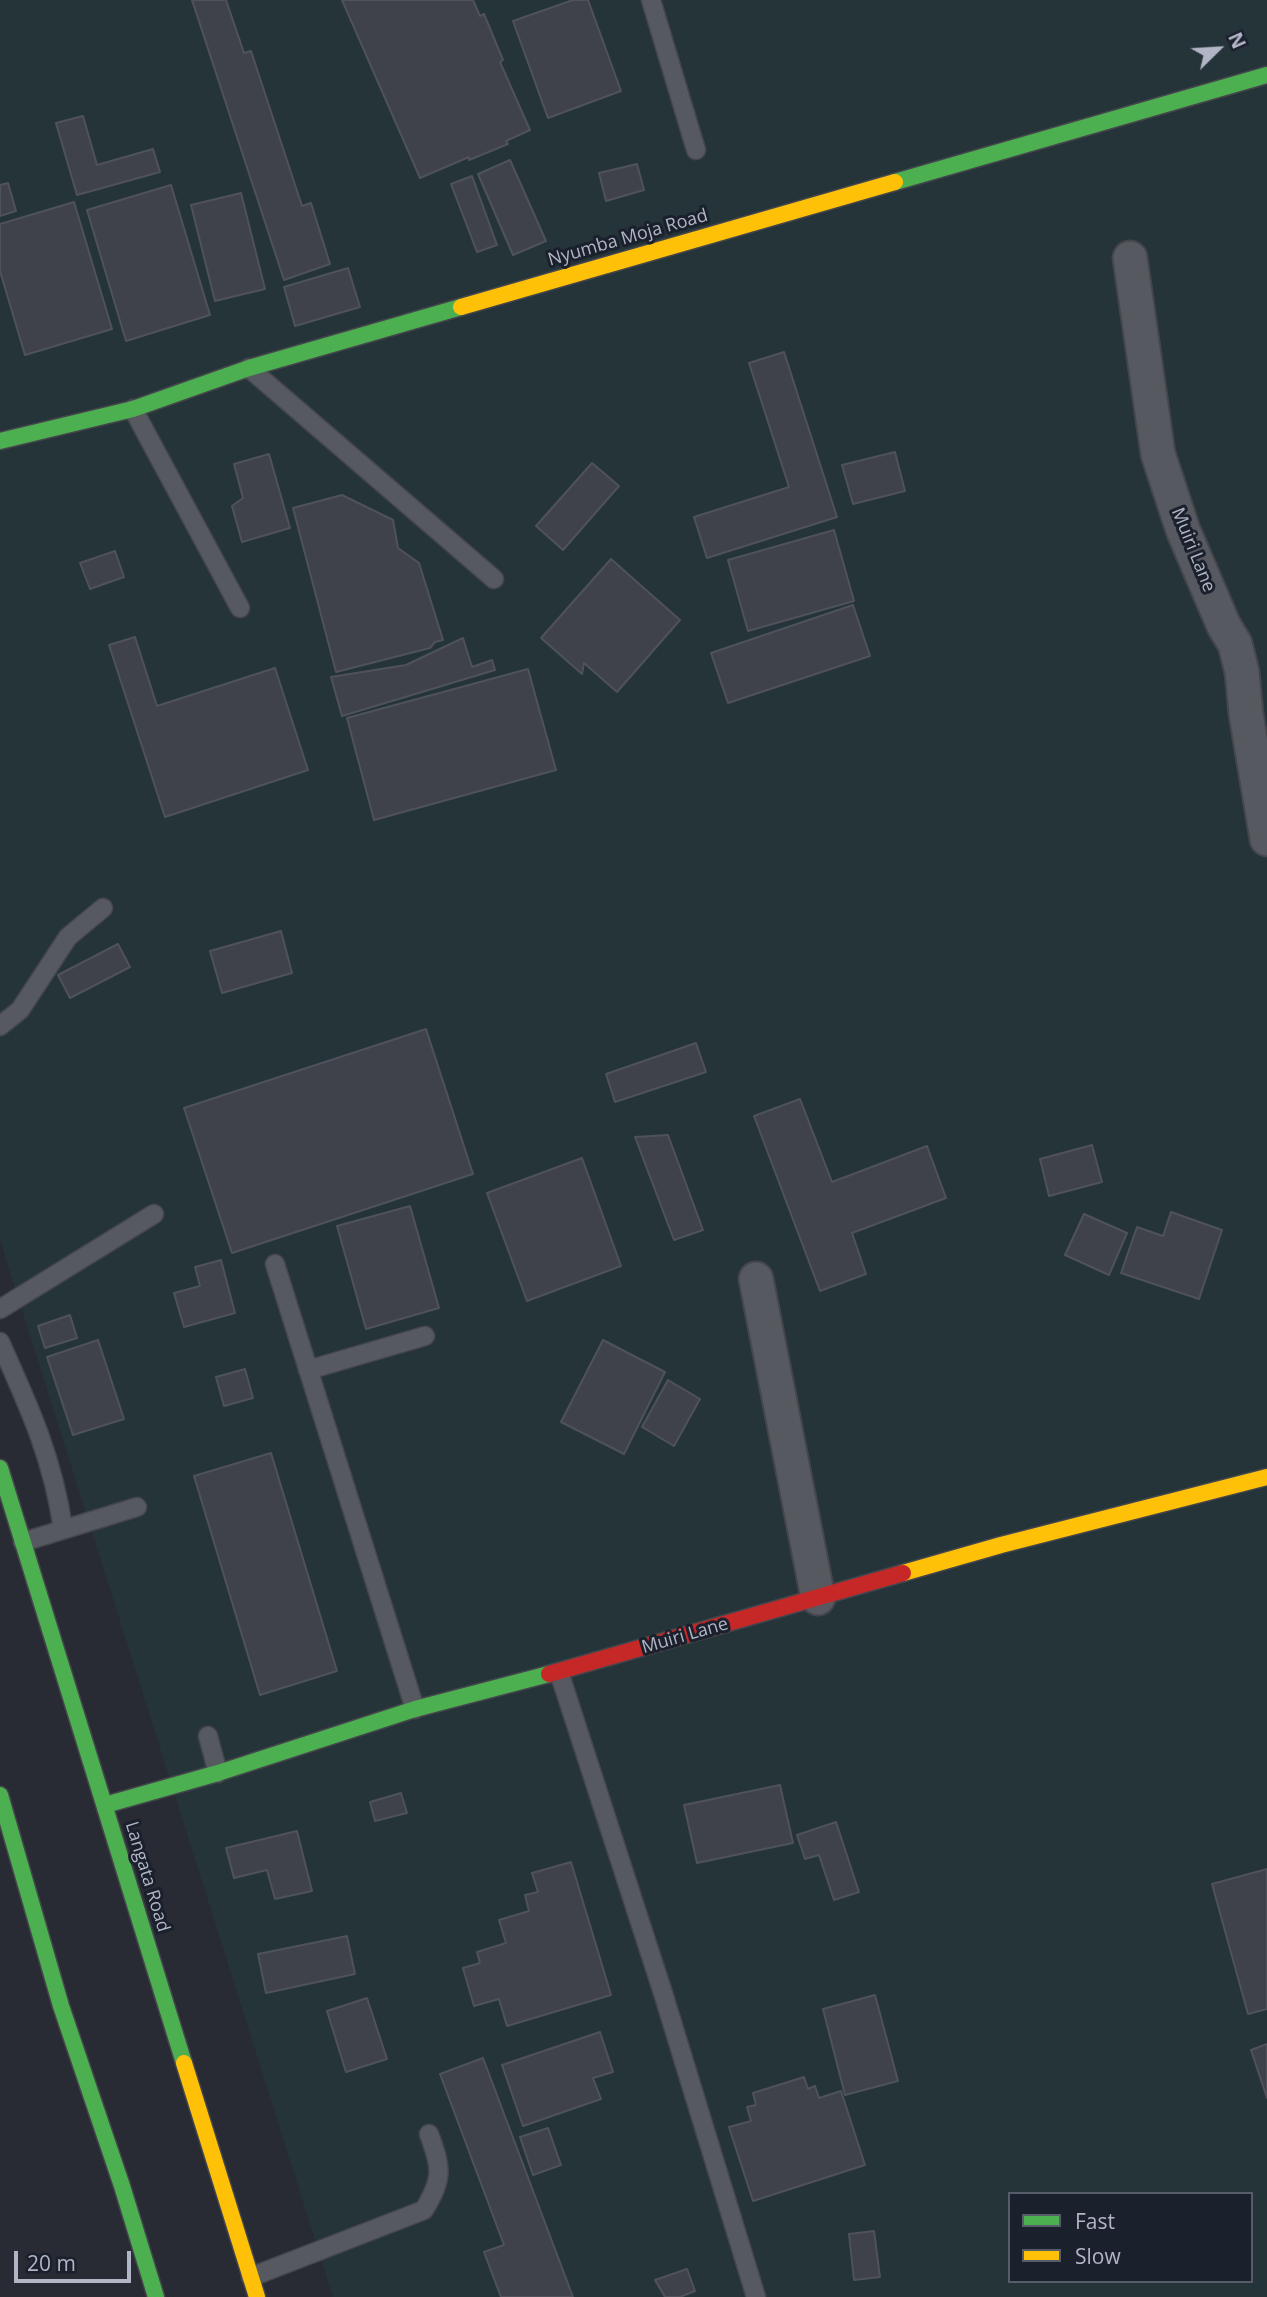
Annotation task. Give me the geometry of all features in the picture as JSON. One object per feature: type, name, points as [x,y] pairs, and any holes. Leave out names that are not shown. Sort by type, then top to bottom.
[{"type":"street","name":"Nyumba Moja Road","points":[[0,441],[133,409],[249,368],[1267,75]]},
{"type":"street","name":"Muiri Lane","points":[[1130,258],[1158,454],[1183,530],[1224,626],[1235,644],[1242,672],[1246,714],[1267,839]]},
{"type":"street","points":[[756,1279],[818,1598]]},
{"type":"street","name":"Langata Road","points":[[0,1468],[257,2297]]},
{"type":"street","name":"Muiri Lane","points":[[105,1805],[218,1773],[415,1709],[559,1672],[1001,1545],[1267,1477]]},
{"type":"street","points":[[0,1795],[61,2006],[122,2186],[156,2297]]},
{"type":"lane","points":[[651,0],[696,150]]},
{"type":"lane","points":[[249,368],[494,579]]},
{"type":"lane","points":[[133,409],[240,607]]},
{"type":"lane","points":[[0,1026],[20,1010],[68,937],[103,908]]},
{"type":"lane","points":[[0,1309],[154,1214]]},
{"type":"lane","points":[[275,1264],[415,1709]]},
{"type":"lane","points":[[308,1370],[425,1336]]},
{"type":"lane","points":[[0,1342],[50,1460],[63,1530]]},
{"type":"lane","points":[[23,1542],[137,1507]]},
{"type":"lane","points":[[559,1672],[663,1993],[756,2297]]},
{"type":"lane","points":[[208,1736],[218,1773]]},
{"type":"lane","points":[[251,2277],[425,2210],[438,2187],[439,2160],[429,2134]]},
{"type":"shaded area","points":[[0,0],[1267,0],[1267,2297],[333,2297],[0,1240]]},
{"type":"building","points":[[192,0],[226,0],[244,53],[251,51],[302,206],[311,203],[330,264],[284,280]]},
{"type":"building","points":[[342,0],[473,0],[480,16],[484,14],[503,60],[500,62],[530,130],[506,141],[508,144],[420,178]]},
{"type":"building","points":[[573,0],[588,0],[621,91],[548,118],[513,21]]},
{"type":"building","points":[[83,116],[97,165],[153,149],[160,172],[77,195],[56,123]]},
{"type":"building","points":[[510,160],[546,241],[513,255],[478,174]]},
{"type":"building","points":[[637,164],[644,190],[606,201],[599,173]]},
{"type":"building","points":[[472,176],[497,245],[477,252],[451,184]]},
{"type":"building","points":[[8,183],[16,211],[0,216],[0,185]]},
{"type":"building","points":[[171,185],[210,315],[126,341],[87,210]]},
{"type":"building","points":[[241,193],[265,289],[215,301],[191,205]]},
{"type":"building","points":[[74,202],[112,329],[25,355],[0,271],[0,224]]},
{"type":"building","points":[[348,268],[360,307],[295,326],[284,287]]},
{"type":"building","points":[[784,352],[837,517],[707,558],[694,517],[789,487],[749,363]]},
{"type":"building","points":[[895,452],[905,491],[853,504],[842,465]]},
{"type":"building","points":[[269,454],[290,528],[242,542],[232,506],[243,498],[234,464]]},
{"type":"building","points":[[592,463],[619,486],[563,550],[536,526]]},
{"type":"building","points":[[342,495],[393,520],[398,548],[419,563],[443,640],[435,642],[430,648],[336,672],[293,508]]},
{"type":"building","points":[[834,530],[854,601],[748,631],[728,560]]},
{"type":"building","points":[[115,551],[124,577],[90,589],[80,563]]},
{"type":"building","points":[[611,559],[680,620],[617,692],[584,663],[582,674],[541,638]]},
{"type":"building","points":[[853,605],[870,656],[728,703],[711,653]]},
{"type":"building","points":[[135,637],[157,706],[275,668],[308,770],[165,817],[109,645]]},
{"type":"building","points":[[463,638],[472,667],[492,660],[495,670],[342,716],[331,677],[406,665]]},
{"type":"building","points":[[528,669],[556,770],[374,820],[347,718]]},
{"type":"building","points":[[281,931],[292,973],[222,993],[210,951]]},
{"type":"building","points":[[118,944],[130,967],[70,998],[58,975]]},
{"type":"building","points":[[426,1029],[473,1174],[232,1253],[184,1108]]},
{"type":"building","points":[[696,1043],[706,1072],[615,1102],[606,1074]]},
{"type":"building","points":[[800,1099],[832,1182],[927,1146],[946,1198],[852,1233],[866,1274],[820,1291],[754,1116]]},
{"type":"building","points":[[668,1135],[703,1230],[674,1240],[635,1137]]},
{"type":"building","points":[[1092,1145],[1102,1182],[1049,1196],[1040,1159]]},
{"type":"building","points":[[582,1158],[621,1266],[527,1301],[487,1193]]},
{"type":"building","points":[[410,1206],[439,1308],[366,1329],[337,1226]]},
{"type":"building","points":[[1171,1212],[1222,1230],[1199,1299],[1121,1273],[1137,1227],[1163,1236]]},
{"type":"building","points":[[1084,1214],[1127,1233],[1109,1275],[1065,1255]]},
{"type":"building","points":[[221,1260],[235,1313],[184,1327],[174,1293],[200,1286],[195,1267]]},
{"type":"building","points":[[70,1315],[77,1338],[45,1348],[38,1326]]},
{"type":"building","points":[[98,1340],[124,1419],[73,1435],[47,1357]]},
{"type":"building","points":[[603,1340],[665,1372],[624,1454],[561,1422]]},
{"type":"building","points":[[245,1369],[253,1398],[224,1406],[216,1377]]},
{"type":"building","points":[[668,1380],[700,1399],[674,1446],[642,1427]]},
{"type":"building","points":[[271,1453],[337,1671],[260,1695],[194,1476]]},
{"type":"building","points":[[780,1785],[793,1843],[697,1863],[684,1805]]},
{"type":"building","points":[[401,1793],[407,1813],[375,1821],[370,1802]]},
{"type":"building","points":[[836,1822],[859,1892],[834,1900],[819,1855],[805,1859],[797,1835]]},
{"type":"building","points":[[297,1831],[312,1891],[275,1899],[267,1870],[234,1878],[226,1848]]},
{"type":"building","points":[[571,1862],[611,1995],[507,2026],[499,1999],[474,2006],[463,1968],[480,1963],[477,1952],[506,1943],[499,1920],[529,1911],[525,1895],[538,1892],[532,1873]]},
{"type":"building","points":[[1267,1869],[1267,2009],[1248,2014],[1212,1884]]},
{"type":"building","points":[[347,1936],[355,1974],[266,1993],[258,1954]]},
{"type":"building","points":[[875,1995],[898,2081],[845,2095],[823,2009]]},
{"type":"building","points":[[367,1998],[387,2059],[346,2072],[327,2011]]},
{"type":"building","points":[[600,2032],[613,2072],[593,2078],[601,2099],[523,2126],[502,2065]]},
{"type":"building","points":[[1267,2044],[1267,2098],[1251,2050]]},
{"type":"building","points":[[483,2058],[573,2297],[501,2297],[484,2252],[504,2245],[440,2074]]},
{"type":"building","points":[[804,2077],[808,2089],[815,2086],[819,2098],[841,2091],[865,2165],[753,2201],[729,2127],[751,2121],[747,2107],[756,2105],[753,2093]]},
{"type":"building","points":[[548,2128],[561,2165],[533,2175],[520,2137]]},
{"type":"building","points":[[874,2231],[880,2277],[854,2280],[849,2234]]},
{"type":"building","points":[[687,2269],[695,2291],[680,2297],[665,2297],[655,2280]]},
{"type":"traffic: fast","points":[[895,182],[1267,75]]},
{"type":"traffic: fast","points":[[0,441],[133,409],[249,368],[461,307]]},
{"type":"traffic: fast","points":[[0,1468],[184,2063]]},
{"type":"traffic: fast","points":[[105,1805],[218,1773],[415,1709],[549,1674]]},
{"type":"traffic: fast","points":[[0,1795],[61,2006],[122,2186],[156,2297]]},
{"type":"traffic: slow","points":[[461,307],[895,182]]},
{"type":"traffic: slow","points":[[903,1573],[1267,1477]]},
{"type":"traffic: slow","points":[[184,2063],[257,2297]]},
{"type":"traffic: jam","points":[[549,1674],[903,1573]]}]
